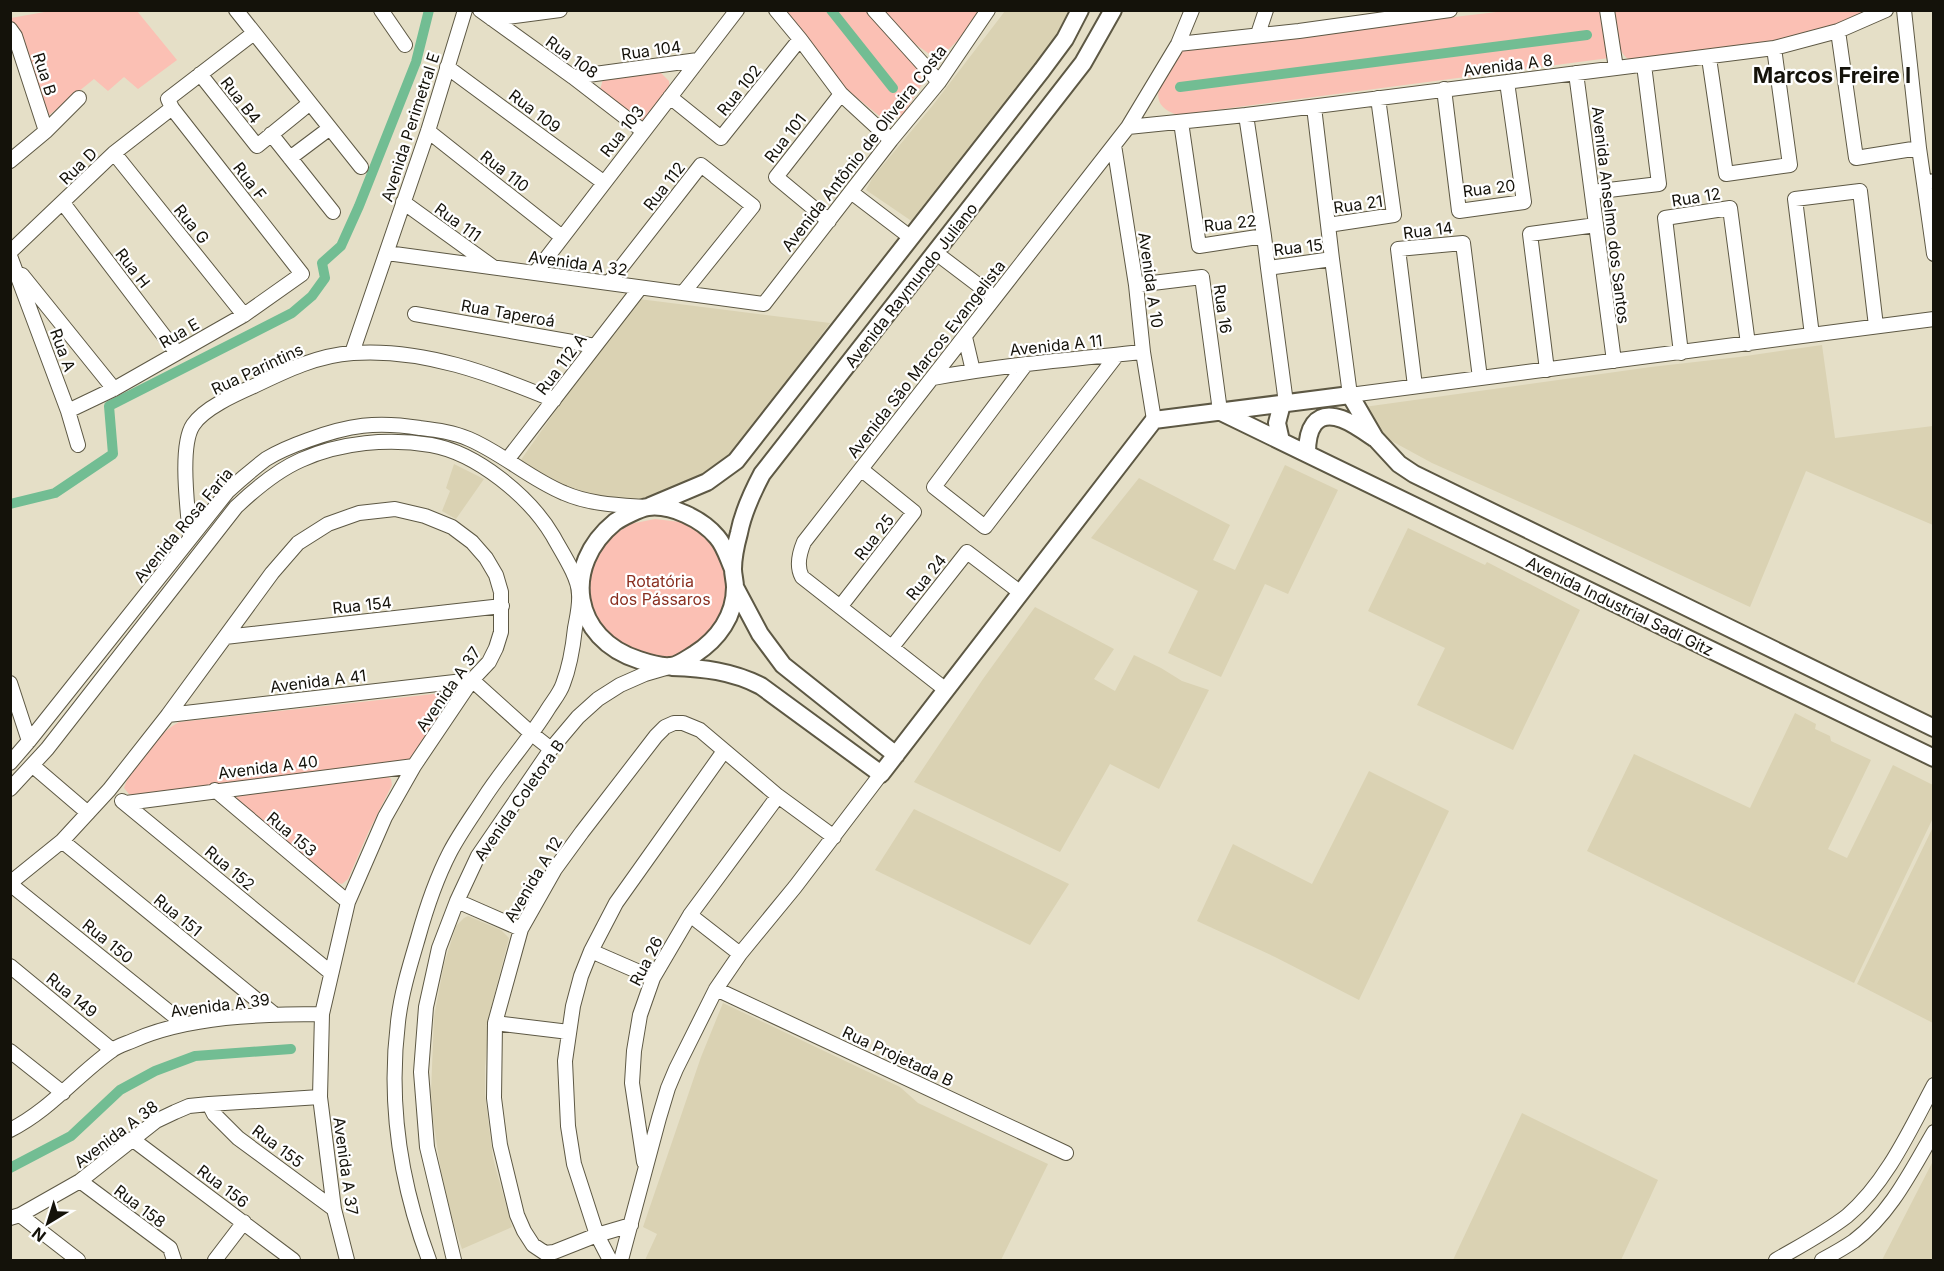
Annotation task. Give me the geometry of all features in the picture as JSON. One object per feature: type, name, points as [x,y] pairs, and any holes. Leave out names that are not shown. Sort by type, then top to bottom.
[{"type":"main road","name":"Avenida Raymundo Juliano","points":[[647,507],[707,482],[736,461],[1042,70],[1065,39],[1080,10]]},
{"type":"main road","name":"Avenida Raymundo Juliano","points":[[733,569],[739,532],[753,491],[762,474],[1083,63],[1113,10]]},
{"type":"main road","points":[[881,774],[1154,420],[1350,395]]},
{"type":"main road","name":"Avenida Industrial Sadi Gitz","points":[[1350,395],[1375,438],[1399,464],[1414,474],[1934,728]]},
{"type":"main road","points":[[1281,441],[1277,423],[1284,404]]},
{"type":"main road","name":"Avenida Industrial Sadi Gitz","points":[[1220,411],[1934,758]]},
{"type":"main road","name":"Avenida Industrial Sadi Gitz","points":[[1307,453],[1307,441],[1311,428],[1320,419],[1328,416],[1344,419],[1375,438]]},
{"type":"main road","points":[[647,507],[685,514],[707,527],[723,546],[733,569],[735,587],[730,612],[718,635],[706,647],[672,666],[625,656],[607,644],[596,632],[587,616],[580,591],[586,558],[599,536],[618,520],[647,507]]},
{"type":"main road","points":[[735,587],[760,634],[783,664],[896,755]]},
{"type":"main road","name":"Avenida Coletora B","points":[[672,666],[710,669],[746,678],[761,686],[881,774]]},
{"type":"street","points":[[236,10],[361,167]]},
{"type":"street","points":[[381,10],[405,45]]},
{"type":"street","name":"Avenida Perimetral E","points":[[352,353],[428,131],[465,10]]},
{"type":"street","points":[[486,15],[560,10]]},
{"type":"street","name":"Rua 103","points":[[535,273],[737,10]]},
{"type":"street","points":[[776,10],[841,94],[891,140]]},
{"type":"street","points":[[874,10],[939,82]]},
{"type":"street","name":"Avenida Antônio de Oliveira Costa","points":[[764,304],[939,82],[988,10]]},
{"type":"street","name":"Avenida São Marcos Evangelista","points":[[946,690],[800,575],[798,567],[800,552],[804,542],[1128,127],[1178,44],[1192,10]]},
{"type":"street","points":[[1258,34],[1266,10]]},
{"type":"street","points":[[1335,25],[1339,10]]},
{"type":"street","points":[[1178,44],[1299,31],[1409,13],[1450,10]]},
{"type":"street","points":[[1607,10],[1616,68]]},
{"type":"street","name":"Avenida A 8","points":[[1128,127],[1314,107],[1774,48],[1838,31],[1886,10]]},
{"type":"street","points":[[1904,10],[1919,148],[1929,182],[1934,254]]},
{"type":"street","name":"Rua 108","points":[[486,15],[573,77],[643,131]]},
{"type":"street","name":"Rua B","points":[[10,28],[15,36],[46,130]]},
{"type":"street","points":[[1838,31],[1856,158],[1919,148]]},
{"type":"street","points":[[172,108],[168,99],[254,33]]},
{"type":"street","name":"Rua 102","points":[[670,97],[721,138],[800,39]]},
{"type":"street","points":[[1709,58],[1726,174],[1790,165],[1774,48]]},
{"type":"street","name":"Rua 104","points":[[573,77],[698,60]]},
{"type":"street","points":[[1592,192],[1659,184],[1644,65]]},
{"type":"street","name":"Rua 109","points":[[447,67],[603,182]]},
{"type":"street","name":"Avenida Anselmo dos Santos","points":[[1576,73],[1614,361]]},
{"type":"street","name":"Rua B4","points":[[200,74],[257,146],[271,134]]},
{"type":"street","name":"Rua 20","points":[[1444,89],[1459,211],[1524,202],[1507,82]]},
{"type":"street","name":"Rua 101","points":[[829,221],[776,177],[841,94]]},
{"type":"street","points":[[10,161],[80,98]]},
{"type":"street","name":"Rua 21","points":[[1314,107],[1328,225],[1394,215],[1378,98]]},
{"type":"street","points":[[310,103],[271,134],[333,212]]},
{"type":"street","name":"Rua D","points":[[12,258],[114,153],[172,108]]},
{"type":"street","name":"Rua F","points":[[172,108],[302,274]]},
{"type":"street","name":"Rua 22","points":[[1181,122],[1199,246],[1264,236],[1246,115]]},
{"type":"street","points":[[290,158],[330,128]]},
{"type":"street","name":"Rua 110","points":[[428,131],[562,237]]},
{"type":"street","name":"Avenida A 10","points":[[1114,145],[1154,420]]},
{"type":"street","name":"Rua G","points":[[114,153],[244,315]]},
{"type":"street","name":"Rua 112","points":[[609,283],[701,165],[753,206],[683,293]]},
{"type":"street","points":[[1812,335],[1795,199],[1860,191],[1876,326]]},
{"type":"street","points":[[851,192],[910,237]]},
{"type":"street","name":"Rua 111","points":[[403,202],[494,268]]},
{"type":"street","name":"Rua H","points":[[63,203],[177,353]]},
{"type":"street","name":"Rua 12","points":[[1681,353],[1665,218],[1730,208],[1748,344]]},
{"type":"street","points":[[1328,225],[1332,259]]},
{"type":"street","points":[[1547,370],[1530,234],[1596,225]]},
{"type":"street","points":[[1264,236],[1268,268]]},
{"type":"street","name":"Rua 14","points":[[1416,386],[1398,249],[1463,243],[1480,378]]},
{"type":"street","name":"Avenida A 32","points":[[387,253],[764,304]]},
{"type":"street","points":[[936,253],[994,297]]},
{"type":"street","name":"Rua A","points":[[12,258],[114,389]]},
{"type":"street","name":"Rua A","points":[[12,258],[68,411],[78,445]]},
{"type":"street","name":"Rua 15","points":[[1284,404],[1268,268],[1332,259],[1350,395]]},
{"type":"street","name":"Rua E","points":[[68,411],[114,389],[244,315],[302,274]]},
{"type":"street","name":"Rua 16","points":[[1136,285],[1202,278],[1220,411]]},
{"type":"street","name":"Rua 112 A","points":[[507,460],[640,288]]},
{"type":"street","name":"Rua Taperoá","points":[[415,314],[595,346]]},
{"type":"street","points":[[1350,395],[1934,319]]},
{"type":"street","points":[[965,337],[972,371]]},
{"type":"street","name":"Avenida A 11","points":[[933,378],[1026,364],[1143,352]]},
{"type":"street","name":"Rua Parintins","points":[[190,537],[186,457],[188,438],[193,424],[207,411],[237,393],[283,372],[318,360],[352,353],[396,355],[443,361],[505,379],[554,400]]},
{"type":"street","points":[[1026,364],[934,487],[985,527],[1117,355]]},
{"type":"street","name":"Avenida Rosa Faria","points":[[11,761],[31,739],[228,491],[268,458],[293,445],[335,430],[358,426],[387,424],[444,432],[467,438],[564,494],[611,505],[647,507]]},
{"type":"street","name":"Avenida Rosa Faria","points":[[10,789],[47,749],[236,507],[267,480],[301,460],[324,452],[361,444],[389,442],[433,445],[489,470],[524,498],[544,521],[580,591]]},
{"type":"street","name":"Rua 25","points":[[840,607],[914,512],[862,470]]},
{"type":"street","name":"Avenida A 37","points":[[10,883],[62,841],[109,790],[168,715],[272,573],[298,543],[328,524],[359,513],[395,509],[425,516],[452,527],[472,542],[486,558],[496,575],[501,592],[501,632],[496,648],[489,662],[472,680],[414,766],[385,817],[348,902],[322,1014],[320,1097],[334,1209],[347,1260]]},
{"type":"street","name":"Rua 24","points":[[892,647],[967,552],[1021,593]]},
{"type":"street","points":[[148,591],[162,601]]},
{"type":"street","name":"Avenida Coletora B","points":[[429,1260],[415,1221],[399,1148],[396,1101],[398,1022],[407,975],[428,901],[450,852],[486,796],[532,734],[562,686],[573,650],[580,591]]},
{"type":"street","name":"Rua 154","points":[[225,637],[502,606]]},
{"type":"street","name":"Avenida Coletora B","points":[[454,1260],[427,1147],[421,1072],[426,1007],[439,948],[478,856],[551,748],[578,717],[598,699],[620,685],[672,666]]},
{"type":"street","points":[[472,680],[551,748]]},
{"type":"street","name":"Avenida A 41","points":[[168,715],[472,680]]},
{"type":"street","points":[[10,683],[31,739],[47,749]]},
{"type":"street","name":"Avenida A 12","points":[[631,1225],[597,1235],[554,1252],[545,1252],[533,1245],[517,1215],[500,1145],[494,1098],[495,1023],[521,929],[555,869],[582,832],[656,736],[674,723],[683,723],[700,730],[778,796],[834,837]]},
{"type":"street","points":[[610,1260],[597,1235],[574,1164],[568,1126],[565,1060],[581,976],[616,903],[724,751]]},
{"type":"street","points":[[33,766],[88,813]]},
{"type":"street","name":"Avenida A 40","points":[[126,803],[414,766]]},
{"type":"street","points":[[621,1260],[658,1118],[675,1069],[716,988],[881,774]]},
{"type":"street","name":"Rua 152","points":[[109,790],[330,972]]},
{"type":"street","name":"Rua 153","points":[[215,790],[348,902]]},
{"type":"street","name":"Rua 26","points":[[646,1170],[632,1083],[640,1015],[653,978],[690,915],[778,796]]},
{"type":"street","name":"Rua 151","points":[[62,841],[274,1014]]},
{"type":"street","name":"Rua 150","points":[[10,883],[184,1024]]},
{"type":"street","points":[[457,901],[521,929]]},
{"type":"street","points":[[690,915],[740,954]]},
{"type":"street","points":[[591,951],[653,978]]},
{"type":"street","name":"Rua 149","points":[[10,966],[112,1050]]},
{"type":"street","name":"Rua Projetada B","points":[[716,988],[1066,1153]]},
{"type":"street","name":"Avenida A 39","points":[[10,1131],[29,1121],[112,1050],[150,1033],[184,1024],[274,1014],[322,1014]]},
{"type":"street","points":[[495,1023],[569,1032]]},
{"type":"street","points":[[10,1051],[63,1093]]},
{"type":"street","points":[[1776,1260],[1830,1229],[1865,1198],[1909,1133],[1934,1086]]},
{"type":"street","name":"Avenida A 38","points":[[15,1216],[80,1181],[156,1121],[189,1106],[320,1097]]},
{"type":"street","name":"Rua 155","points":[[209,1104],[214,1114],[238,1138],[334,1209]]},
{"type":"street","points":[[1822,1260],[1853,1242],[1874,1224],[1890,1205],[1934,1132]]},
{"type":"street","name":"Rua 156","points":[[132,1139],[293,1260]]},
{"type":"street","name":"Rua 158","points":[[80,1181],[170,1248],[174,1260]]},
{"type":"street","points":[[15,1216],[78,1260]]},
{"type":"street","points":[[215,1260],[244,1222]]},
{"type":"street","points":[[1803,1244],[1815,1253],[1816,1260]]},
{"type":"shaded area","points":[[1005,11],[1074,11],[1061,36],[913,222],[866,190],[873,177],[933,105]]},
{"type":"shaded area","points":[[639,299],[830,323],[738,448],[721,465],[676,490],[642,498],[615,501],[581,496],[518,464],[578,379]]},
{"type":"shaded area","points":[[1822,345],[1835,438],[1933,426],[1933,525],[1806,471],[1750,607],[1432,463],[1375,432],[1364,407],[1651,367]]},
{"type":"shaded area","points":[[454,464],[484,479],[456,519],[442,511],[450,491],[446,488]]},
{"type":"shaded area","points":[[1285,465],[1338,490],[1288,594],[1265,584],[1221,677],[1168,653],[1198,591],[1091,538],[1139,478],[1230,525],[1213,560],[1235,570]]},
{"type":"shaded area","points":[[1408,528],[1485,565],[1487,562],[1580,610],[1513,750],[1417,705],[1445,648],[1368,611]]},
{"type":"shaded area","points":[[1035,607],[1114,649],[1094,679],[1115,691],[1134,655],[1182,681],[1209,690],[1159,789],[1110,764],[1060,852],[914,782],[983,679]]},
{"type":"shaded area","points":[[1795,713],[1816,724],[1815,729],[1830,736],[1831,741],[1871,760],[1828,849],[1847,858],[1893,765],[1933,785],[1933,818],[1854,983],[1587,851],[1634,754],[1750,808]]},
{"type":"shaded area","points":[[1369,771],[1449,811],[1359,1000],[1275,957],[1197,921],[1233,844],[1312,884]]},
{"type":"shaded area","points":[[914,809],[1069,884],[1030,945],[875,870]]},
{"type":"shaded area","points":[[1933,827],[1934,1023],[1857,984]]},
{"type":"shaded area","points":[[468,916],[501,930],[509,938],[490,1012],[485,1094],[493,1158],[512,1227],[462,1249],[441,1172],[431,1092],[434,1017],[444,964],[456,926]]},
{"type":"shaded area","points":[[723,1003],[900,1087],[918,1103],[1048,1164],[1001,1260],[645,1260],[657,1234],[643,1227],[701,1057]]},
{"type":"shaded area","points":[[1522,1113],[1658,1180],[1621,1260],[1453,1260]]},
{"type":"shaded area","points":[[1933,1161],[1933,1260],[1882,1260]]},
{"type":"green space","points":[[50,11],[137,11],[177,60],[138,89],[124,77],[108,91],[94,79],[48,116],[11,18]]},
{"type":"green space","points":[[785,11],[867,11],[893,43],[919,69],[922,84],[902,117],[882,118],[845,88]]},
{"type":"green space","points":[[884,11],[979,11],[955,43],[935,58],[901,34]]},
{"type":"green space","points":[[1505,11],[1601,11],[1609,58],[1178,115],[1166,110],[1160,103],[1158,95],[1164,76],[1182,49]]},
{"type":"green space","points":[[1615,11],[1870,11],[1812,32],[1752,45],[1628,59],[1618,43]]},
{"type":"green space","points":[[660,72],[669,81],[670,89],[642,123],[600,90],[603,79]]},
{"type":"green space","name":"Rotatória dos Pássaros","points":[[655,519],[680,522],[703,533],[720,552],[731,588],[716,636],[668,662],[609,642],[601,632],[588,596],[590,571],[601,548],[609,538],[630,524]]},
{"type":"green space","points":[[443,693],[451,700],[413,759],[407,761],[139,796],[129,794],[124,788],[127,780],[150,748],[163,733],[179,722]]},
{"type":"green space","points":[[386,775],[391,779],[392,785],[348,879],[342,884],[335,882],[235,800],[238,795]]},
{"type":"waterway","points":[[10,504],[55,493],[113,454],[109,406],[292,313],[312,296],[325,278],[322,263],[341,246],[359,206],[416,62],[429,10]]},
{"type":"waterway","points":[[831,10],[893,88]]},
{"type":"waterway","points":[[1180,87],[1587,35]]},
{"type":"waterway","points":[[10,1168],[71,1136],[120,1090],[155,1071],[195,1056],[291,1049]]},
{"type":"district","name":"Marcos Freire I","points":[[1832,75]]}]
